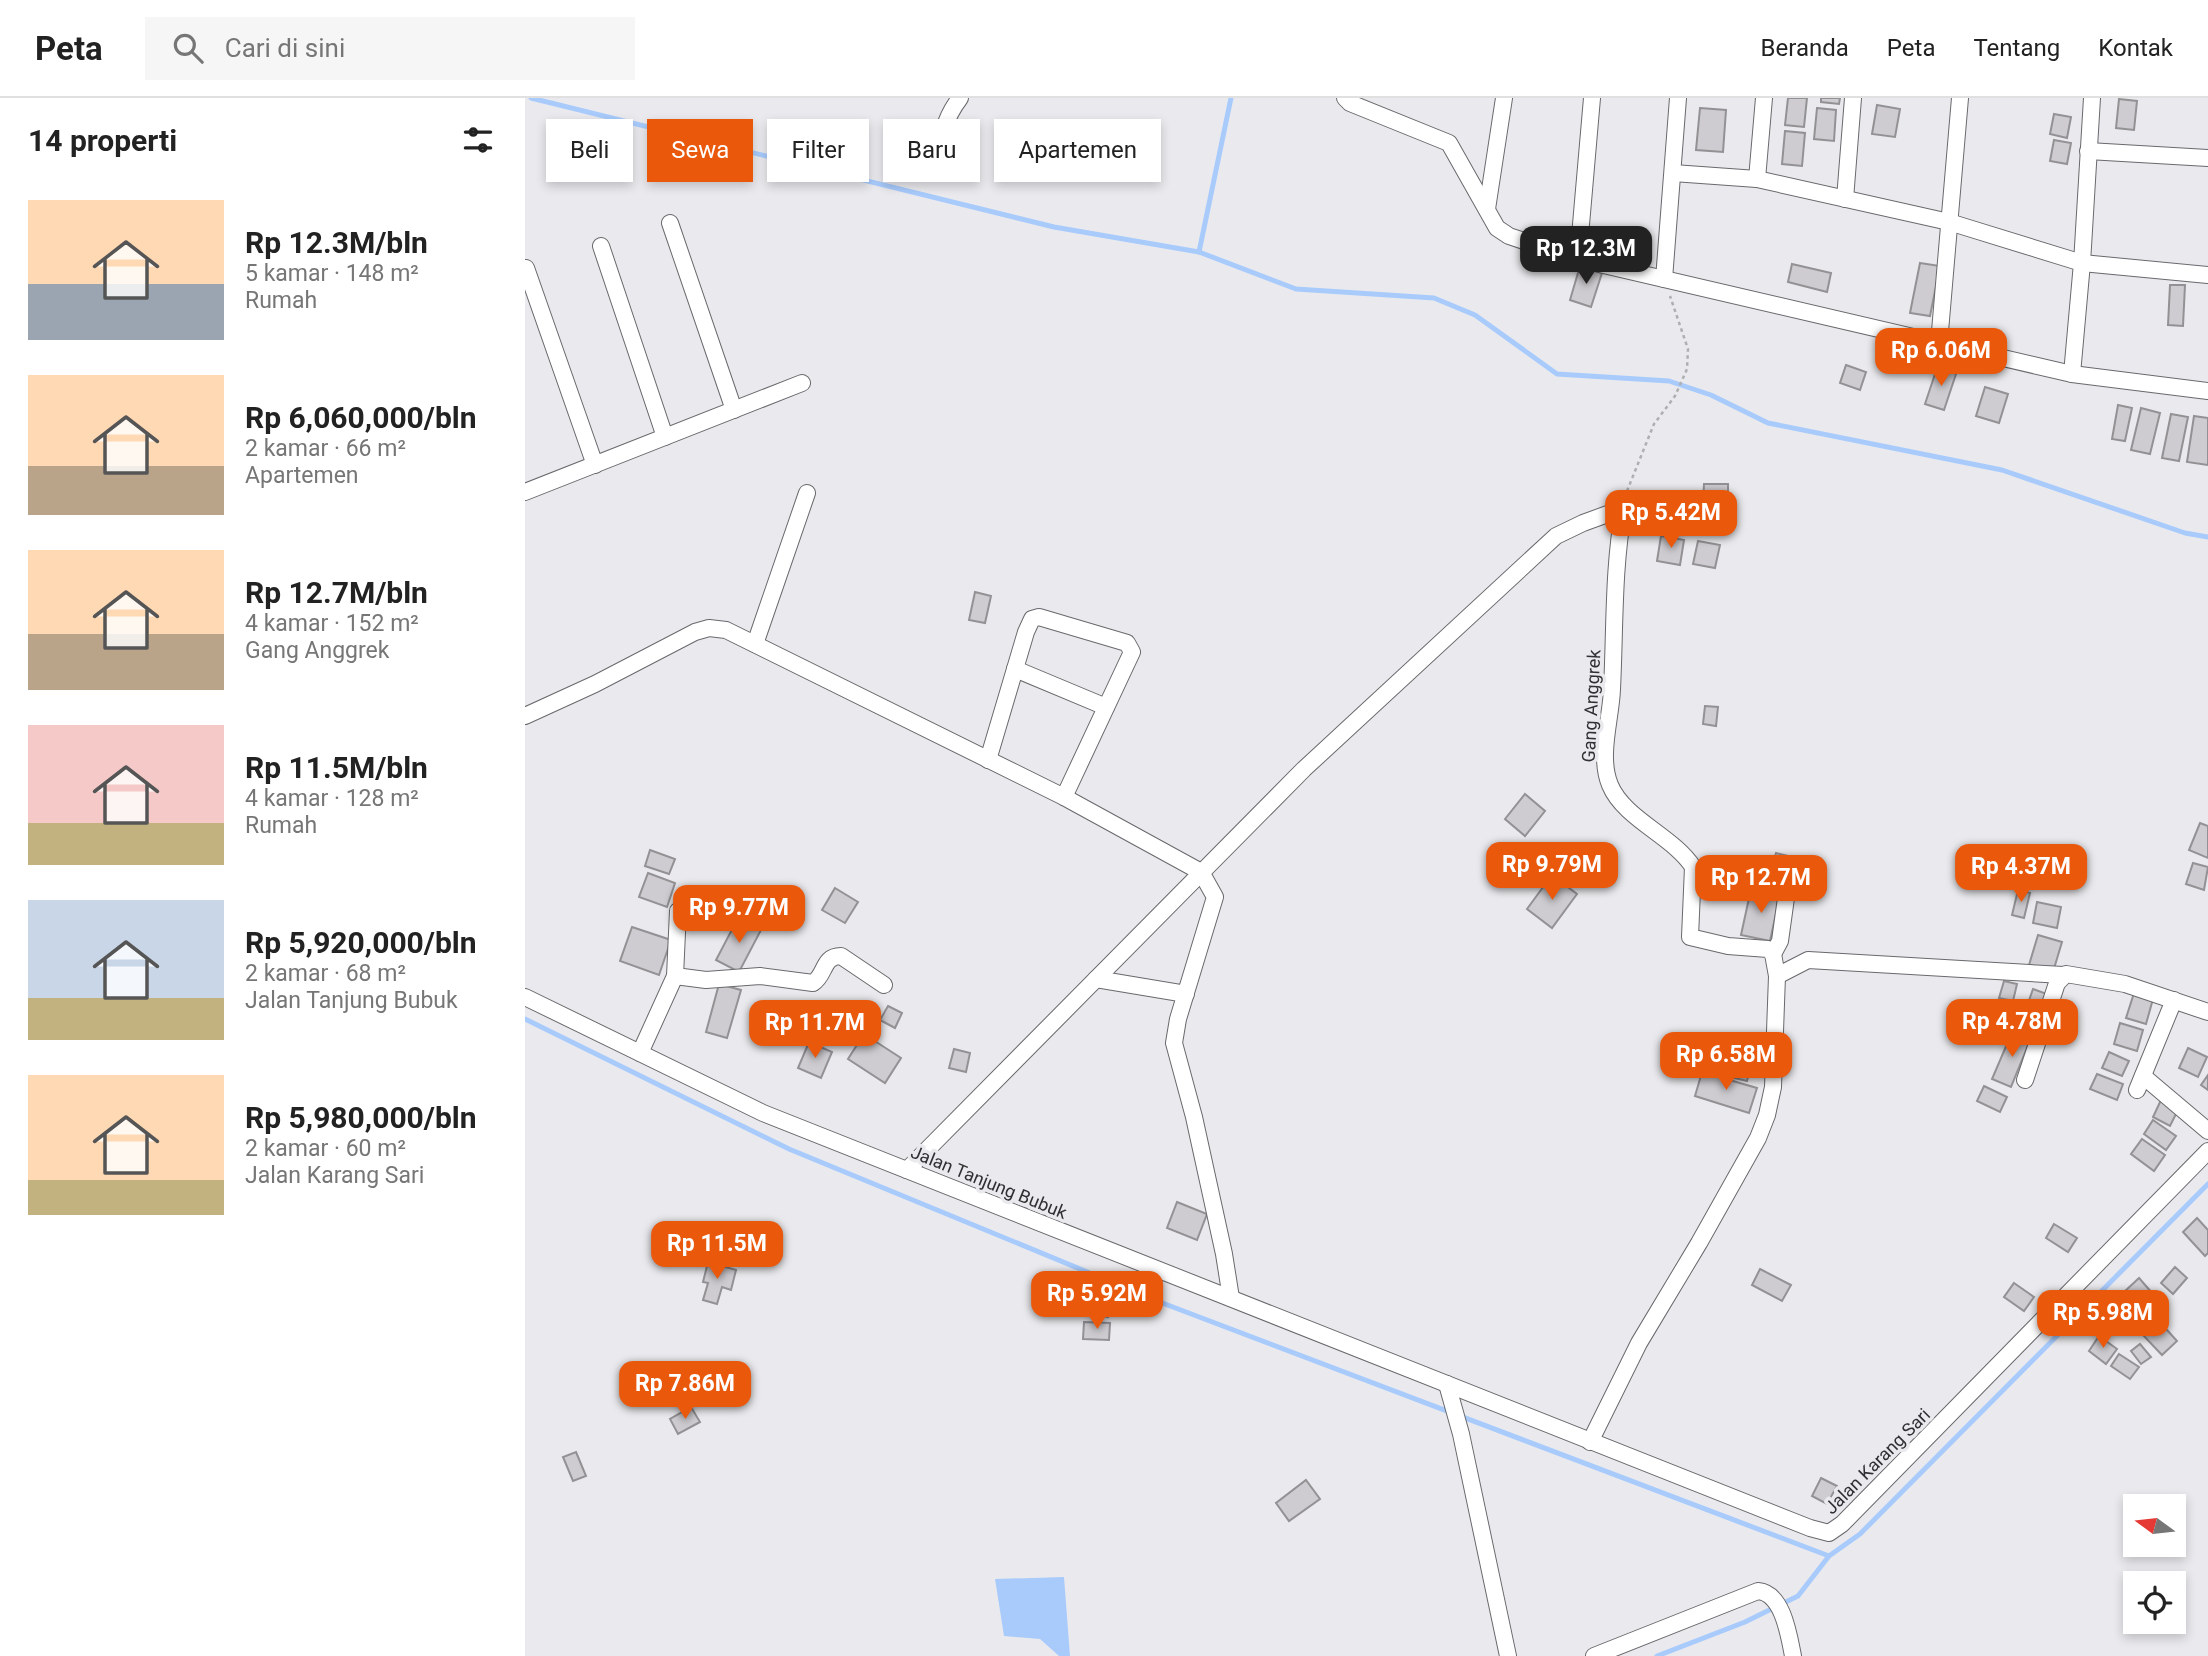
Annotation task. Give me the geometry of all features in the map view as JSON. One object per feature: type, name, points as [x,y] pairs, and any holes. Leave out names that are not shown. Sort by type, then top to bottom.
[{"type":"street","points":[[947,119],[960,98]]},
{"type":"street","points":[[1345,98],[1350,103],[1449,143],[1497,228],[1509,236],[1578,259],[2072,374],[2208,391]]},
{"type":"street","points":[[1487,209],[1504,98]]},
{"type":"street","points":[[1578,259],[1592,98]]},
{"type":"street","points":[[1664,279],[1678,98]]},
{"type":"street","points":[[1756,179],[1764,98]]},
{"type":"street","points":[[1845,199],[1853,98]]},
{"type":"street","points":[[1939,343],[1960,98]]},
{"type":"street","points":[[2072,374],[2092,98]]},
{"type":"street","points":[[2088,151],[2208,158]]},
{"type":"street","points":[[1673,173],[1756,179],[1949,222],[2082,263],[2208,275]]},
{"type":"street","points":[[670,223],[734,410]]},
{"type":"street","points":[[601,246],[665,437]]},
{"type":"street","points":[[526,268],[595,464]]},
{"type":"street","points":[[525,492],[802,383]]},
{"type":"street","points":[[755,644],[807,493]]},
{"type":"street","name":"Gang Anggrek","points":[[1201,872],[1304,769],[1556,536],[1624,508],[1618,558],[1612,694],[1605,765],[1610,786],[1623,803],[1689,862],[1694,871]]},
{"type":"street","points":[[988,760],[1029,623],[1039,617],[1127,643],[1132,652],[1064,797]]},
{"type":"street","points":[[525,716],[595,684],[695,632],[709,628],[726,630],[1064,797],[1201,872],[1215,897],[1178,1019],[1174,1043],[1194,1116],[1231,1298]]},
{"type":"street","points":[[1015,669],[1106,707]]},
{"type":"street","points":[[1694,871],[1690,937],[1728,946],[1768,950],[1773,954]]},
{"type":"street","points":[[907,1170],[1201,872]]},
{"type":"street","points":[[1590,1442],[1639,1343],[1758,1138],[1767,1115],[1773,1087],[1777,976],[1773,954],[1780,941],[1786,898]]},
{"type":"street","points":[[640,1053],[675,976],[678,911]]},
{"type":"street","points":[[675,976],[706,980],[760,976],[813,983],[832,956],[841,956],[884,985]]},
{"type":"street","points":[[1777,976],[1808,960],[2066,974],[2125,984],[2208,1012]]},
{"type":"street","points":[[2025,1080],[2057,983],[2063,975]]},
{"type":"street","points":[[1096,979],[1186,994]]},
{"type":"street","name":"Jalan Tanjung Bubuk","points":[[525,997],[763,1113],[1231,1298],[1450,1392]]},
{"type":"street","points":[[2174,1000],[2140,1083],[2208,1132]]},
{"type":"street","name":"Jalan Karang Sari","points":[[1450,1392],[1590,1442],[1810,1528],[1823,1532],[1835,1531],[2208,1151]]},
{"type":"street","points":[[1450,1392],[1508,1656]]},
{"type":"street","points":[[1594,1656],[1758,1591],[1769,1593],[1774,1598],[1787,1628],[1793,1656]]},
{"type":"lane","points":[[1694,871],[1758,878]]},
{"type":"path","points":[[1627,490],[1654,424],[1675,396],[1687,369],[1688,349],[1664,279]]},
{"type":"water","points":[[1064,1577],[1070,1656],[1059,1656],[1040,1639],[1004,1636],[995,1579]]},
{"type":"building","points":[[1788,98],[1807,98],[1804,127],[1785,125]]},
{"type":"building","points":[[1821,98],[1840,98],[1839,104],[1821,102]]},
{"type":"building","points":[[2119,99],[2137,101],[2134,130],[2116,128]]},
{"type":"building","points":[[1877,105],[1900,109],[1895,137],[1872,134]]},
{"type":"building","points":[[1700,108],[1726,110],[1723,152],[1696,150]]},
{"type":"building","points":[[1817,108],[1836,110],[1834,141],[1814,139]]},
{"type":"building","points":[[2054,114],[2071,117],[2067,138],[2050,134]]},
{"type":"building","points":[[1785,131],[1805,133],[1802,166],[1782,164]]},
{"type":"building","points":[[2054,140],[2071,143],[2067,164],[2050,161]]},
{"type":"building","points":[[1920,263],[1940,266],[1930,316],[1910,313]]},
{"type":"building","points":[[1792,264],[1831,273],[1827,292],[1788,282]]},
{"type":"building","points":[[1580,266],[1602,273],[1591,307],[1570,300]]},
{"type":"building","points":[[2170,285],[2185,285],[2183,326],[2168,325]]},
{"type":"building","points":[[1846,365],[1866,372],[1860,390],[1840,383]]},
{"type":"building","points":[[1938,365],[1957,371],[1944,410],[1925,404]]},
{"type":"building","points":[[1985,387],[2008,394],[1999,423],[1976,416]]},
{"type":"building","points":[[2118,405],[2132,408],[2125,441],[2112,439]]},
{"type":"building","points":[[2141,408],[2160,413],[2150,454],[2131,450]]},
{"type":"building","points":[[2171,414],[2188,417],[2179,461],[2162,458]]},
{"type":"building","points":[[2194,416],[2208,418],[2208,465],[2187,462]]},
{"type":"building","points":[[1704,484],[1728,484],[1728,503],[1703,503]]},
{"type":"building","points":[[1662,511],[1690,514],[1688,532],[1660,528]]},
{"type":"building","points":[[1661,536],[1684,540],[1680,565],[1657,561]]},
{"type":"building","points":[[1698,541],[1720,545],[1715,568],[1693,564]]},
{"type":"building","points":[[975,592],[991,596],[985,623],[969,620]]},
{"type":"building","points":[[1705,706],[1718,707],[1716,726],[1703,724]]},
{"type":"building","points":[[1525,794],[1545,811],[1525,836],[1505,819]]},
{"type":"building","points":[[2200,823],[2208,826],[2208,858],[2189,850]]},
{"type":"building","points":[[650,850],[675,859],[669,874],[645,866]]},
{"type":"building","points":[[1776,853],[1809,861],[1804,884],[1770,875]]},
{"type":"building","points":[[2193,863],[2208,867],[2204,890],[2186,884]]},
{"type":"building","points":[[648,873],[675,883],[667,907],[639,897]]},
{"type":"building","points":[[1552,875],[1577,894],[1552,928],[1527,909]]},
{"type":"building","points":[[835,888],[858,902],[845,923],[822,910]]},
{"type":"building","points":[[1751,889],[1780,895],[1770,941],[1741,935]]},
{"type":"building","points":[[2018,890],[2030,893],[2024,918],[2012,915]]},
{"type":"building","points":[[2037,902],[2061,907],[2057,928],[2033,923]]},
{"type":"building","points":[[738,918],[761,930],[739,972],[716,960]]},
{"type":"building","points":[[632,927],[671,940],[659,975],[620,961]]},
{"type":"building","points":[[2038,935],[2062,942],[2053,972],[2029,965]]},
{"type":"building","points":[[2004,981],[2017,984],[2013,1001],[1999,998]]},
{"type":"building","points":[[719,984],[741,990],[727,1038],[706,1032]]},
{"type":"building","points":[[2033,989],[2047,994],[2039,1014],[2026,1009]]},
{"type":"building","points":[[2134,993],[2153,999],[2146,1024],[2126,1018]]},
{"type":"building","points":[[888,1006],[902,1013],[895,1028],[880,1020]]},
{"type":"building","points":[[2120,1023],[2143,1030],[2137,1051],[2114,1044]]},
{"type":"building","points":[[2013,1030],[2031,1038],[2011,1087],[1992,1079]]},
{"type":"building","points":[[864,1034],[901,1058],[885,1083],[848,1059]]},
{"type":"building","points":[[809,1042],[832,1052],[821,1078],[798,1068]]},
{"type":"building","points":[[2188,1048],[2207,1057],[2198,1077],[2179,1068]]},
{"type":"building","points":[[954,1049],[970,1053],[966,1072],[949,1068]]},
{"type":"building","points":[[2109,1052],[2129,1061],[2122,1076],[2102,1068]]},
{"type":"building","points":[[1726,1056],[1752,1063],[1747,1081],[1722,1075]]},
{"type":"building","points":[[1702,1072],[1757,1088],[1749,1113],[1695,1096]]},
{"type":"building","points":[[2097,1074],[2123,1084],[2117,1100],[2090,1089]]},
{"type":"building","points":[[2208,1075],[2208,1090],[2201,1085]]},
{"type":"building","points":[[1984,1086],[2007,1097],[2000,1112],[1977,1101]]},
{"type":"building","points":[[2161,1100],[2178,1110],[2170,1126],[2153,1117]]},
{"type":"building","points":[[2153,1120],[2176,1136],[2166,1150],[2144,1134]]},
{"type":"building","points":[[2142,1139],[2165,1155],[2154,1171],[2131,1154]]},
{"type":"building","points":[[1177,1202],[1207,1214],[1197,1240],[1167,1228]]},
{"type":"building","points":[[2197,1218],[2208,1230],[2208,1253],[2205,1256],[2183,1232]]},
{"type":"building","points":[[2054,1224],[2077,1238],[2068,1252],[2046,1238]]},
{"type":"building","points":[[708,1262],[736,1270],[731,1290],[722,1287],[717,1304],[703,1300],[708,1283],[703,1282]]},
{"type":"building","points":[[2175,1267],[2187,1278],[2173,1294],[2161,1283]]},
{"type":"building","points":[[1760,1269],[1791,1285],[1782,1301],[1752,1285]]},
{"type":"building","points":[[2139,1278],[2160,1302],[2145,1315],[2124,1292]]},
{"type":"building","points":[[2014,1283],[2034,1297],[2024,1311],[2004,1297]]},
{"type":"building","points":[[1092,1292],[1113,1297],[1108,1317],[1087,1312]]},
{"type":"building","points":[[2157,1319],[2177,1341],[2162,1355],[2142,1334]]},
{"type":"building","points":[[1084,1322],[1110,1323],[1109,1340],[1083,1339]]},
{"type":"building","points":[[2099,1336],[2117,1349],[2106,1364],[2089,1351]]},
{"type":"building","points":[[2140,1344],[2151,1357],[2141,1364],[2131,1351]]},
{"type":"building","points":[[2119,1354],[2139,1367],[2130,1379],[2111,1366]]},
{"type":"building","points":[[691,1407],[700,1422],[678,1434],[670,1419]]},
{"type":"building","points":[[576,1452],[586,1476],[573,1481],[563,1457]]},
{"type":"building","points":[[1821,1478],[1837,1486],[1827,1504],[1812,1496]]},
{"type":"building","points":[[1306,1480],[1320,1499],[1289,1521],[1276,1503]]},
{"type":"waterway","points":[[531,98],[1054,227],[1199,252],[1296,289],[1434,298],[1475,315],[1557,374],[1669,381],[1711,395],[1768,423],[2002,470],[2185,533],[2208,537]]},
{"type":"waterway","points":[[1199,252],[1231,98]]},
{"type":"waterway","points":[[525,1019],[789,1149],[1165,1304],[1829,1556]]},
{"type":"waterway","points":[[1657,1656],[1745,1622],[1798,1596],[1829,1556],[1860,1534],[2208,1184]]}]
